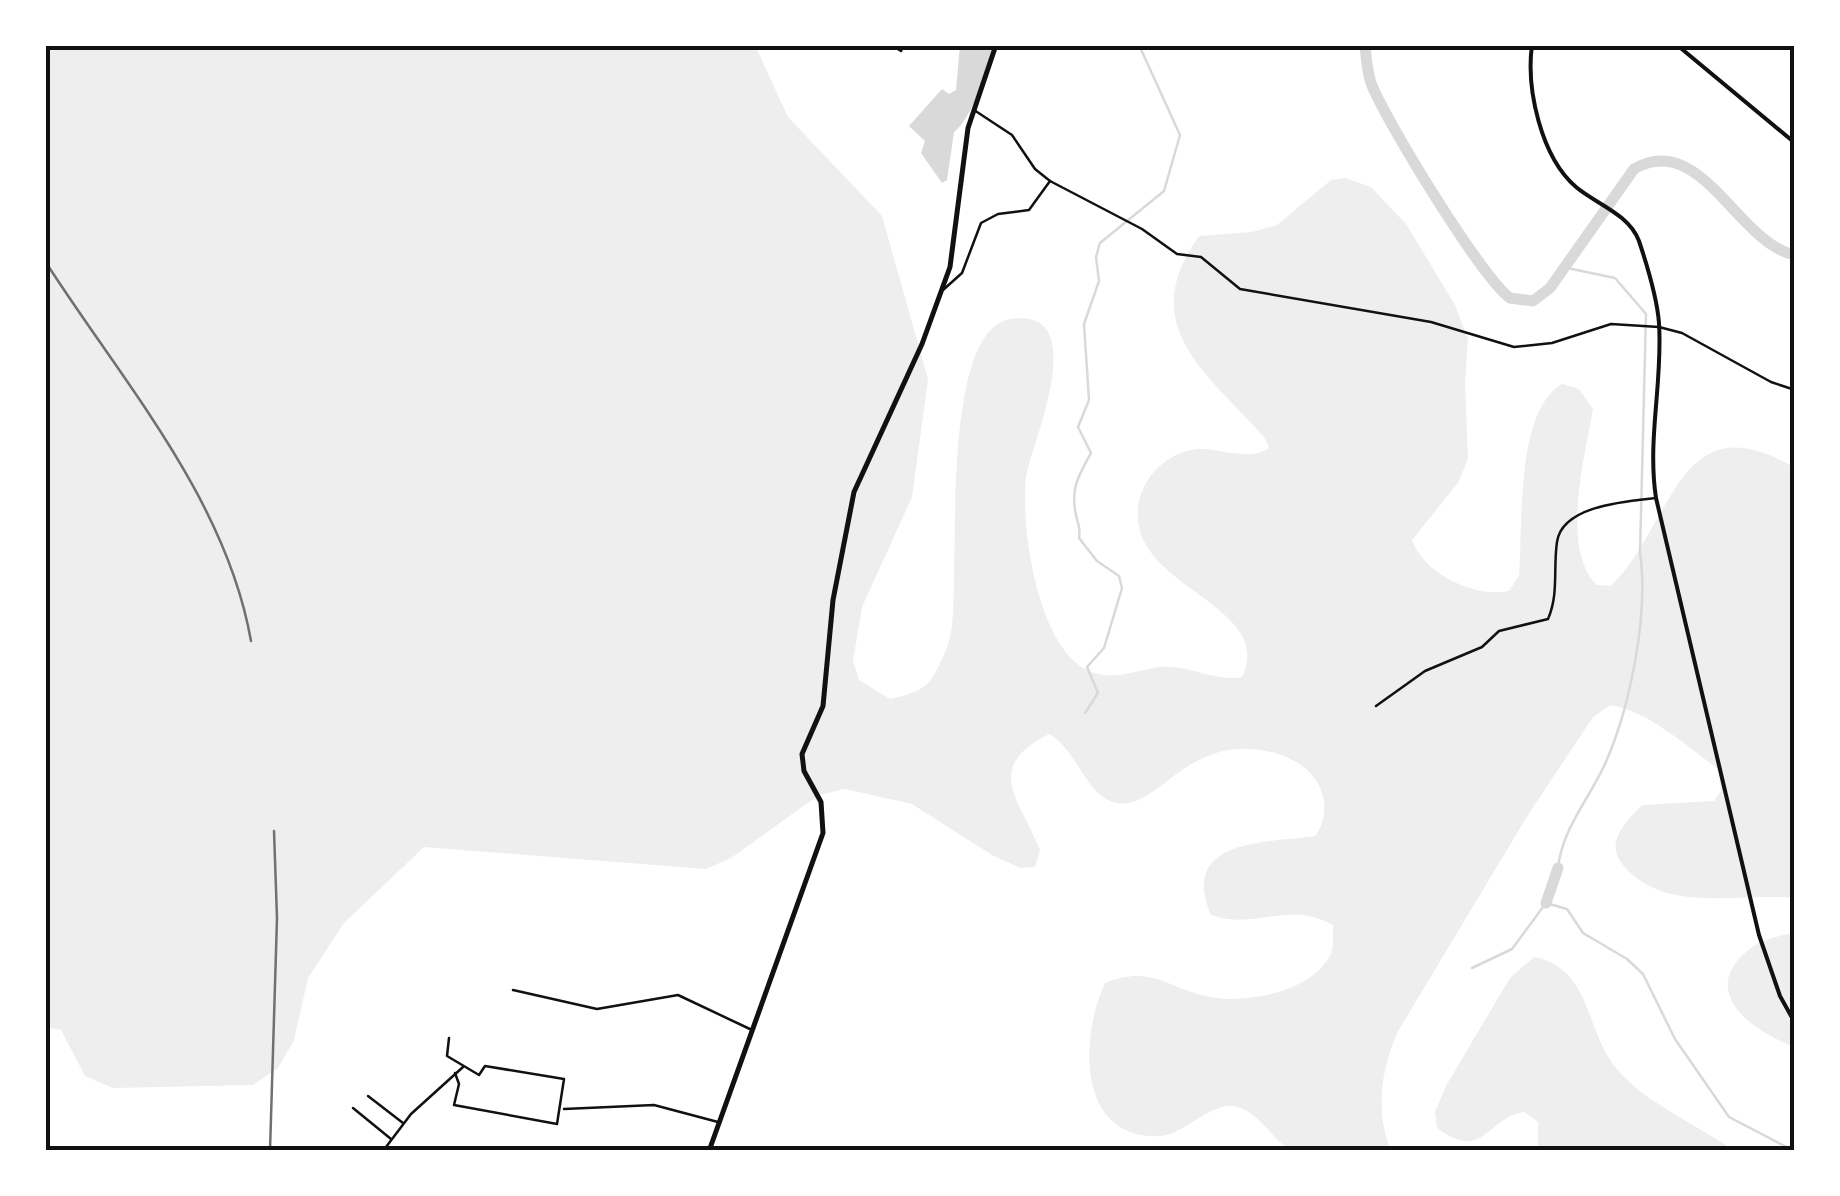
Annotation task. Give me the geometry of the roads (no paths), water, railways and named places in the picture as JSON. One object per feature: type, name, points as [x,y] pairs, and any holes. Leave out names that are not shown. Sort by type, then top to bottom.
[{"type":"main road","points":[[709,1151],[823,833],[820,802],[804,771],[802,754],[823,706],[835,586],[854,492],[922,344],[950,267],[973,110],[996,45]]},
{"type":"street","points":[[891,45],[901,52],[903,45]]},
{"type":"street","points":[[1532,45],[1532,81],[1552,156],[1567,178],[1616,214],[1636,235],[1659,327],[1652,428],[1656,498],[1759,935],[1780,996],[1795,1024]]},
{"type":"street","points":[[1677,45],[1795,144]]},
{"type":"street","points":[[973,110],[1012,135],[1034,169],[1050,182],[1131,224],[1178,254],[1200,257],[1240,289],[1430,322],[1514,347],[1552,343],[1610,324],[1659,327],[1682,333],[1771,382],[1795,390]]},
{"type":"street","points":[[941,291],[962,273],[981,223],[998,214],[1029,210],[1050,182]]},
{"type":"street","points":[[1376,706],[1425,671],[1482,647],[1500,632],[1548,619],[1555,588],[1557,538],[1563,525],[1622,499],[1656,498]]},
{"type":"street","points":[[513,990],[598,1009],[678,995],[754,1031]]},
{"type":"street","points":[[449,1038],[447,1056],[479,1075],[485,1066],[564,1079],[558,1124],[454,1105],[458,1084],[455,1073]]},
{"type":"street","points":[[383,1151],[404,1124],[464,1066]]},
{"type":"street","points":[[368,1096],[404,1124]]},
{"type":"street","points":[[560,1109],[654,1105],[719,1123]]},
{"type":"street","points":[[353,1108],[392,1140]]},
{"type":"waterway","points":[[1085,713],[1098,693],[1087,667],[1104,648],[1122,588],[1119,576],[1097,561],[1079,538],[1074,505],[1079,475],[1091,453],[1078,427],[1089,400],[1084,324],[1099,281],[1096,257],[1100,243],[1164,191],[1180,135],[1139,45]]},
{"type":"waterway","points":[[1365,45],[1371,83],[1395,129],[1457,231],[1510,298],[1533,301],[1550,288],[1634,169],[1658,161],[1679,164],[1699,176],[1774,247],[1795,255]]},
{"type":"waterway","points":[[1558,868],[1565,840],[1605,764],[1622,716],[1642,604],[1646,314],[1615,278],[1567,268]]},
{"type":"waterway","points":[[1546,903],[1558,868]]},
{"type":"waterway","points":[[1472,968],[1512,949],[1546,903],[1567,909],[1583,933],[1627,959],[1643,974],[1675,1039],[1729,1117],[1794,1151]]},
{"type":"railway","points":[[45,261],[195,489],[238,588],[251,641]]},
{"type":"railway","points":[[270,1151],[277,918],[274,831]]}]
